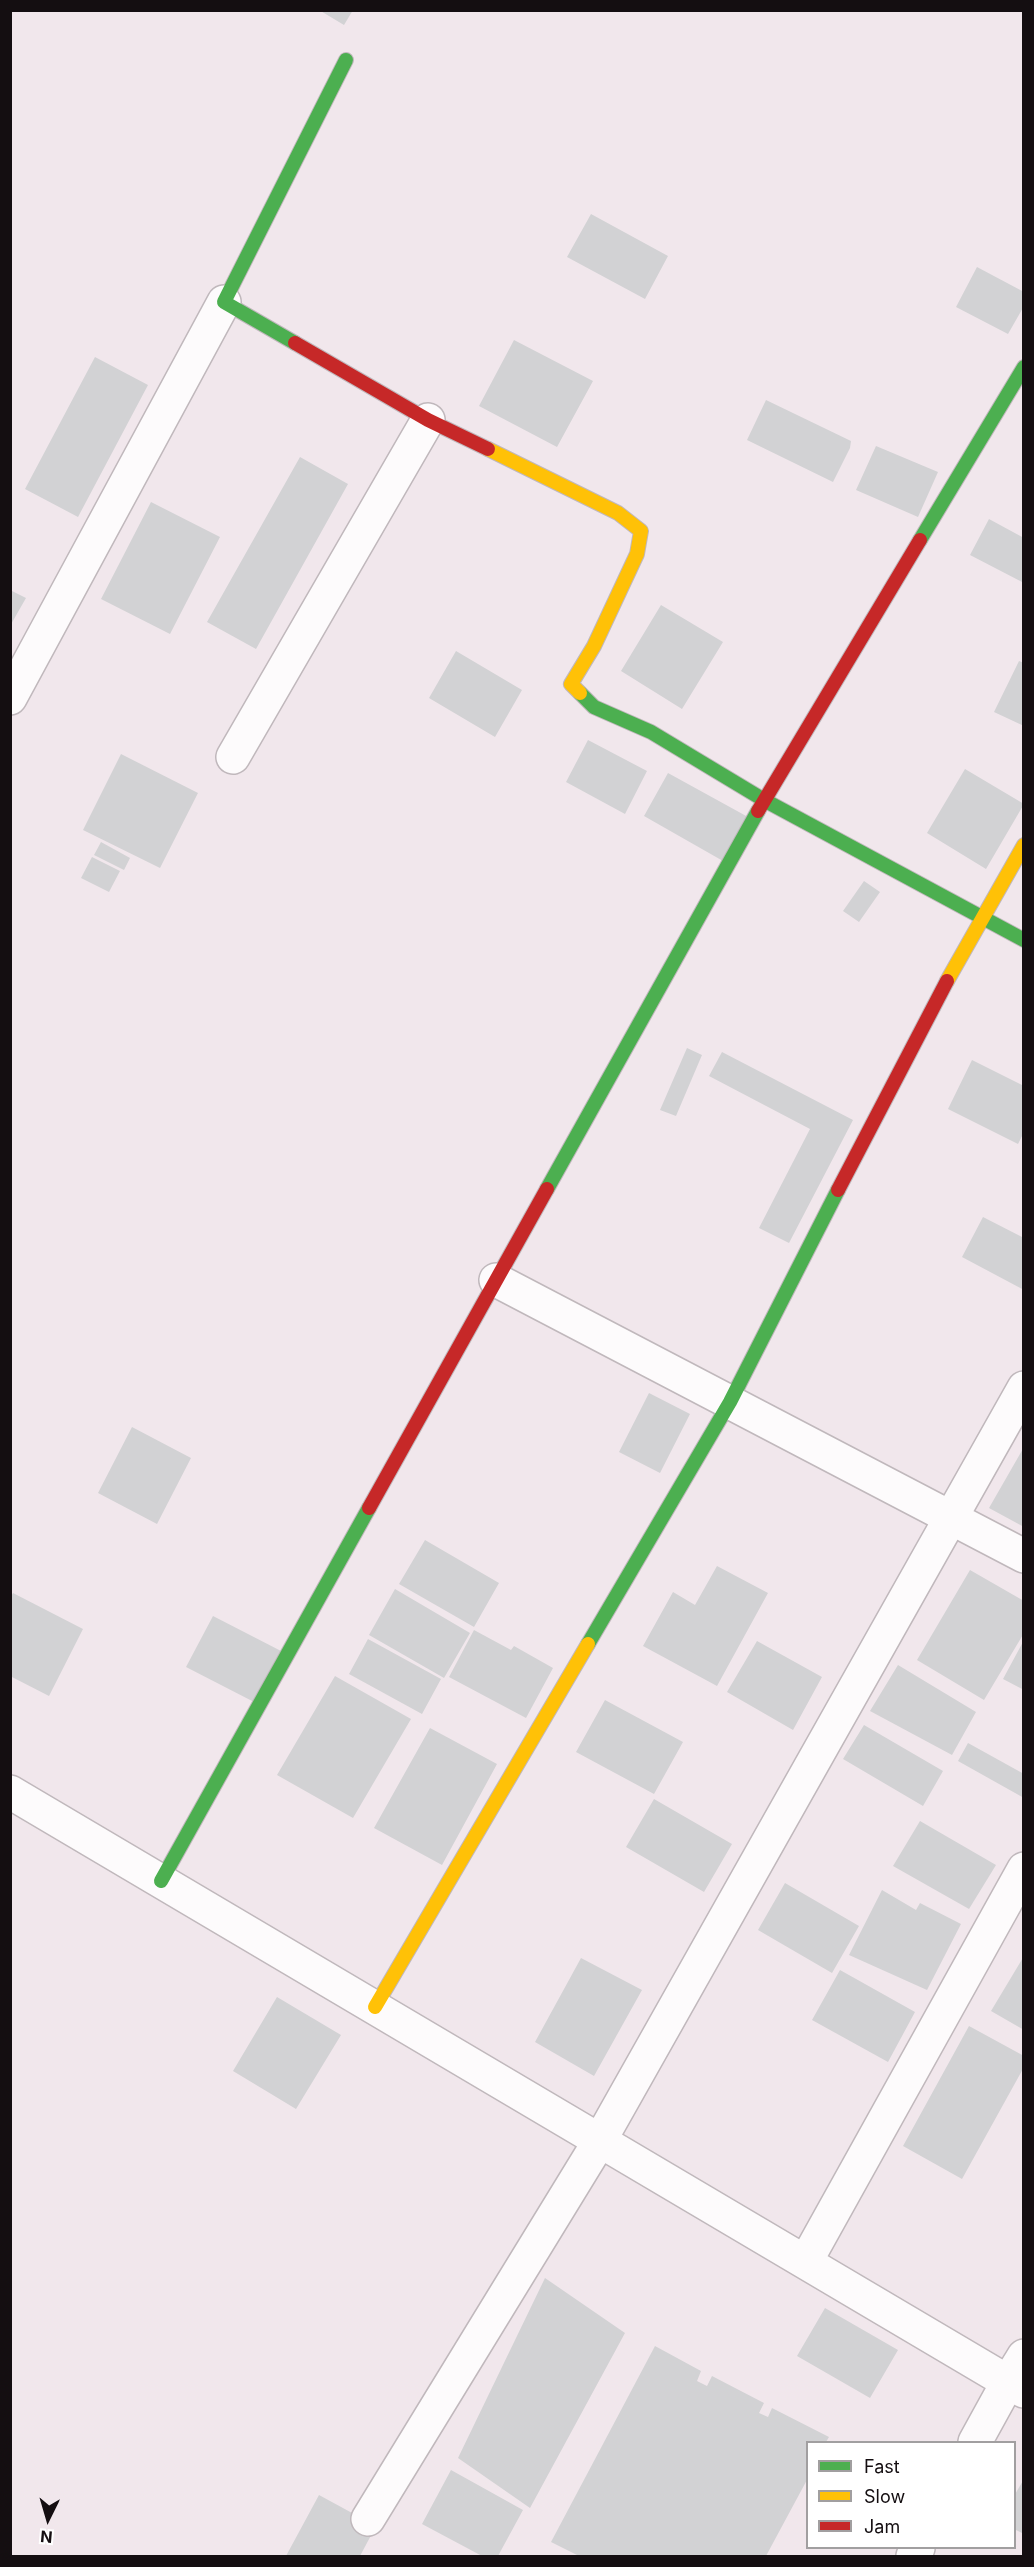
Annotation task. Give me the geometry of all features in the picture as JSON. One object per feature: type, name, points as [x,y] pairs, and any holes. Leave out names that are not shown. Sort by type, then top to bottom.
[{"type":"street","points":[[10,698],[224,302],[346,60]]},
{"type":"street","points":[[224,302],[428,420],[618,513],[641,531],[637,554],[594,646],[571,684],[594,706],[651,732],[764,800],[1023,940]]},
{"type":"street","points":[[161,1881],[764,800],[1023,367]]},
{"type":"street","points":[[234,757],[428,420]]},
{"type":"street","points":[[375,2007],[730,1402],[928,1015],[1023,845]]},
{"type":"street","points":[[496,1280],[1023,1557]]},
{"type":"street","points":[[368,2519],[599,2142],[1023,1388]]},
{"type":"street","points":[[10,1792],[599,2142],[806,2261],[1018,2376],[976,2441]]},
{"type":"street","points":[[806,2261],[1023,1869]]},
{"type":"building","points":[[319,10],[353,10],[344,25]]},
{"type":"building","points":[[591,214],[668,256],[645,299],[567,257]]},
{"type":"building","points":[[977,267],[1024,292],[1024,306],[1008,334],[956,307]]},
{"type":"building","points":[[514,340],[593,381],[557,447],[479,406]]},
{"type":"building","points":[[95,357],[148,385],[78,517],[25,489]]},
{"type":"building","points":[[766,400],[851,441],[850,448],[833,482],[747,440]]},
{"type":"building","points":[[876,446],[938,472],[918,517],[856,490]]},
{"type":"building","points":[[300,457],[348,484],[256,649],[207,622]]},
{"type":"building","points":[[151,502],[220,537],[170,634],[101,599]]},
{"type":"building","points":[[989,519],[1024,538],[1024,583],[970,555]]},
{"type":"building","points":[[10,590],[26,598],[10,626]]},
{"type":"building","points":[[661,605],[723,642],[682,709],[621,671]]},
{"type":"building","points":[[456,651],[522,690],[495,737],[429,698]]},
{"type":"building","points":[[1019,661],[1024,663],[1024,726],[994,712]]},
{"type":"building","points":[[588,740],[647,771],[625,814],[566,782]]},
{"type":"building","points":[[121,754],[198,793],[160,868],[83,830]]},
{"type":"building","points":[[965,769],[1024,804],[986,869],[927,833]]},
{"type":"building","points":[[668,773],[748,817],[723,861],[644,816]]},
{"type":"building","points":[[101,842],[130,858],[124,870],[94,855]]},
{"type":"building","points":[[92,857],[120,871],[109,892],[81,878]]},
{"type":"building","points":[[864,881],[880,892],[859,922],[843,911]]},
{"type":"building","points":[[687,1048],[702,1055],[676,1116],[660,1110]]},
{"type":"building","points":[[722,1052],[853,1120],[789,1243],[759,1228],[810,1129],[709,1076]]},
{"type":"building","points":[[972,1060],[1024,1086],[1024,1132],[1018,1144],[948,1109]]},
{"type":"building","points":[[983,1217],[1024,1238],[1024,1290],[962,1257]]},
{"type":"building","points":[[649,1393],[690,1414],[660,1473],[619,1452]]},
{"type":"building","points":[[132,1427],[191,1458],[157,1524],[98,1493]]},
{"type":"building","points":[[1024,1447],[1024,1527],[989,1508]]},
{"type":"building","points":[[425,1540],[499,1583],[474,1627],[399,1584]]},
{"type":"building","points":[[717,1566],[768,1593],[717,1686],[643,1646],[673,1592],[695,1605]]},
{"type":"building","points":[[970,1570],[1024,1601],[1024,1633],[984,1700],[917,1660]]},
{"type":"building","points":[[395,1589],[470,1633],[444,1678],[369,1635]]},
{"type":"building","points":[[13,1593],[83,1629],[49,1696],[10,1676],[10,1598]]},
{"type":"building","points":[[213,1616],[283,1652],[256,1703],[186,1667]]},
{"type":"building","points":[[474,1630],[511,1650],[514,1646],[553,1668],[526,1718],[449,1677]]},
{"type":"building","points":[[368,1639],[441,1679],[422,1714],[349,1674]]},
{"type":"building","points":[[1024,1640],[1024,1690],[1003,1679]]},
{"type":"building","points":[[757,1641],[822,1677],[793,1730],[727,1692]]},
{"type":"building","points":[[898,1665],[976,1712],[952,1755],[870,1711]]},
{"type":"building","points":[[335,1676],[411,1719],[353,1818],[277,1775]]},
{"type":"building","points":[[605,1700],[683,1742],[654,1794],[576,1752]]},
{"type":"building","points":[[864,1725],[943,1771],[923,1806],[843,1759]]},
{"type":"building","points":[[430,1728],[497,1764],[442,1865],[374,1828]]},
{"type":"building","points":[[968,1743],[1024,1774],[1024,1798],[958,1761]]},
{"type":"building","points":[[654,1799],[732,1844],[704,1892],[626,1847]]},
{"type":"building","points":[[920,1821],[996,1865],[969,1909],[893,1866]]},
{"type":"building","points":[[785,1883],[859,1926],[832,1973],[758,1930]]},
{"type":"building","points":[[882,1890],[916,1910],[920,1903],[961,1924],[927,1990],[849,1955]]},
{"type":"building","points":[[1024,1956],[1024,2030],[991,2011]]},
{"type":"building","points":[[581,1958],[642,1990],[594,2076],[535,2042]]},
{"type":"building","points":[[840,1970],[915,2012],[888,2062],[812,2020]]},
{"type":"building","points":[[277,1997],[341,2035],[296,2109],[233,2071]]},
{"type":"building","points":[[969,2026],[1024,2056],[1024,2067],[962,2179],[903,2146]]},
{"type":"building","points":[[545,2278],[625,2333],[530,2508],[458,2458]]},
{"type":"building","points":[[825,2308],[898,2350],[870,2398],[797,2356]]},
{"type":"building","points":[[655,2346],[701,2371],[697,2381],[707,2386],[712,2376],[764,2403],[759,2413],[768,2417],[772,2408],[829,2437],[827,2441],[806,2441],[806,2482],[766,2556],[579,2556],[551,2542]]},
{"type":"building","points":[[451,2470],[523,2510],[498,2556],[482,2556],[422,2524]]},
{"type":"building","points":[[1024,2479],[1024,2534],[1016,2530],[1016,2493]]},
{"type":"building","points":[[319,2495],[376,2526],[360,2556],[286,2556]]},
{"type":"traffic: fast","points":[[295,343],[224,302],[346,60]]},
{"type":"traffic: fast","points":[[920,540],[1024,367]]},
{"type":"traffic: fast","points":[[580,693],[594,707],[651,732],[764,800],[1024,940]]},
{"type":"traffic: fast","points":[[547,1189],[758,811]]},
{"type":"traffic: fast","points":[[588,1644],[730,1402],[838,1190]]},
{"type":"traffic: fast","points":[[161,1881],[369,1508]]},
{"type":"traffic: slow","points":[[488,449],[618,513],[641,531],[637,554],[594,646],[571,684],[580,693]]},
{"type":"traffic: slow","points":[[947,981],[1024,845]]},
{"type":"traffic: slow","points":[[375,2007],[588,1644]]},
{"type":"traffic: jam","points":[[295,343],[428,420],[488,449]]},
{"type":"traffic: jam","points":[[758,811],[920,540]]},
{"type":"traffic: jam","points":[[838,1190],[947,981]]},
{"type":"traffic: jam","points":[[369,1508],[547,1189]]}]
